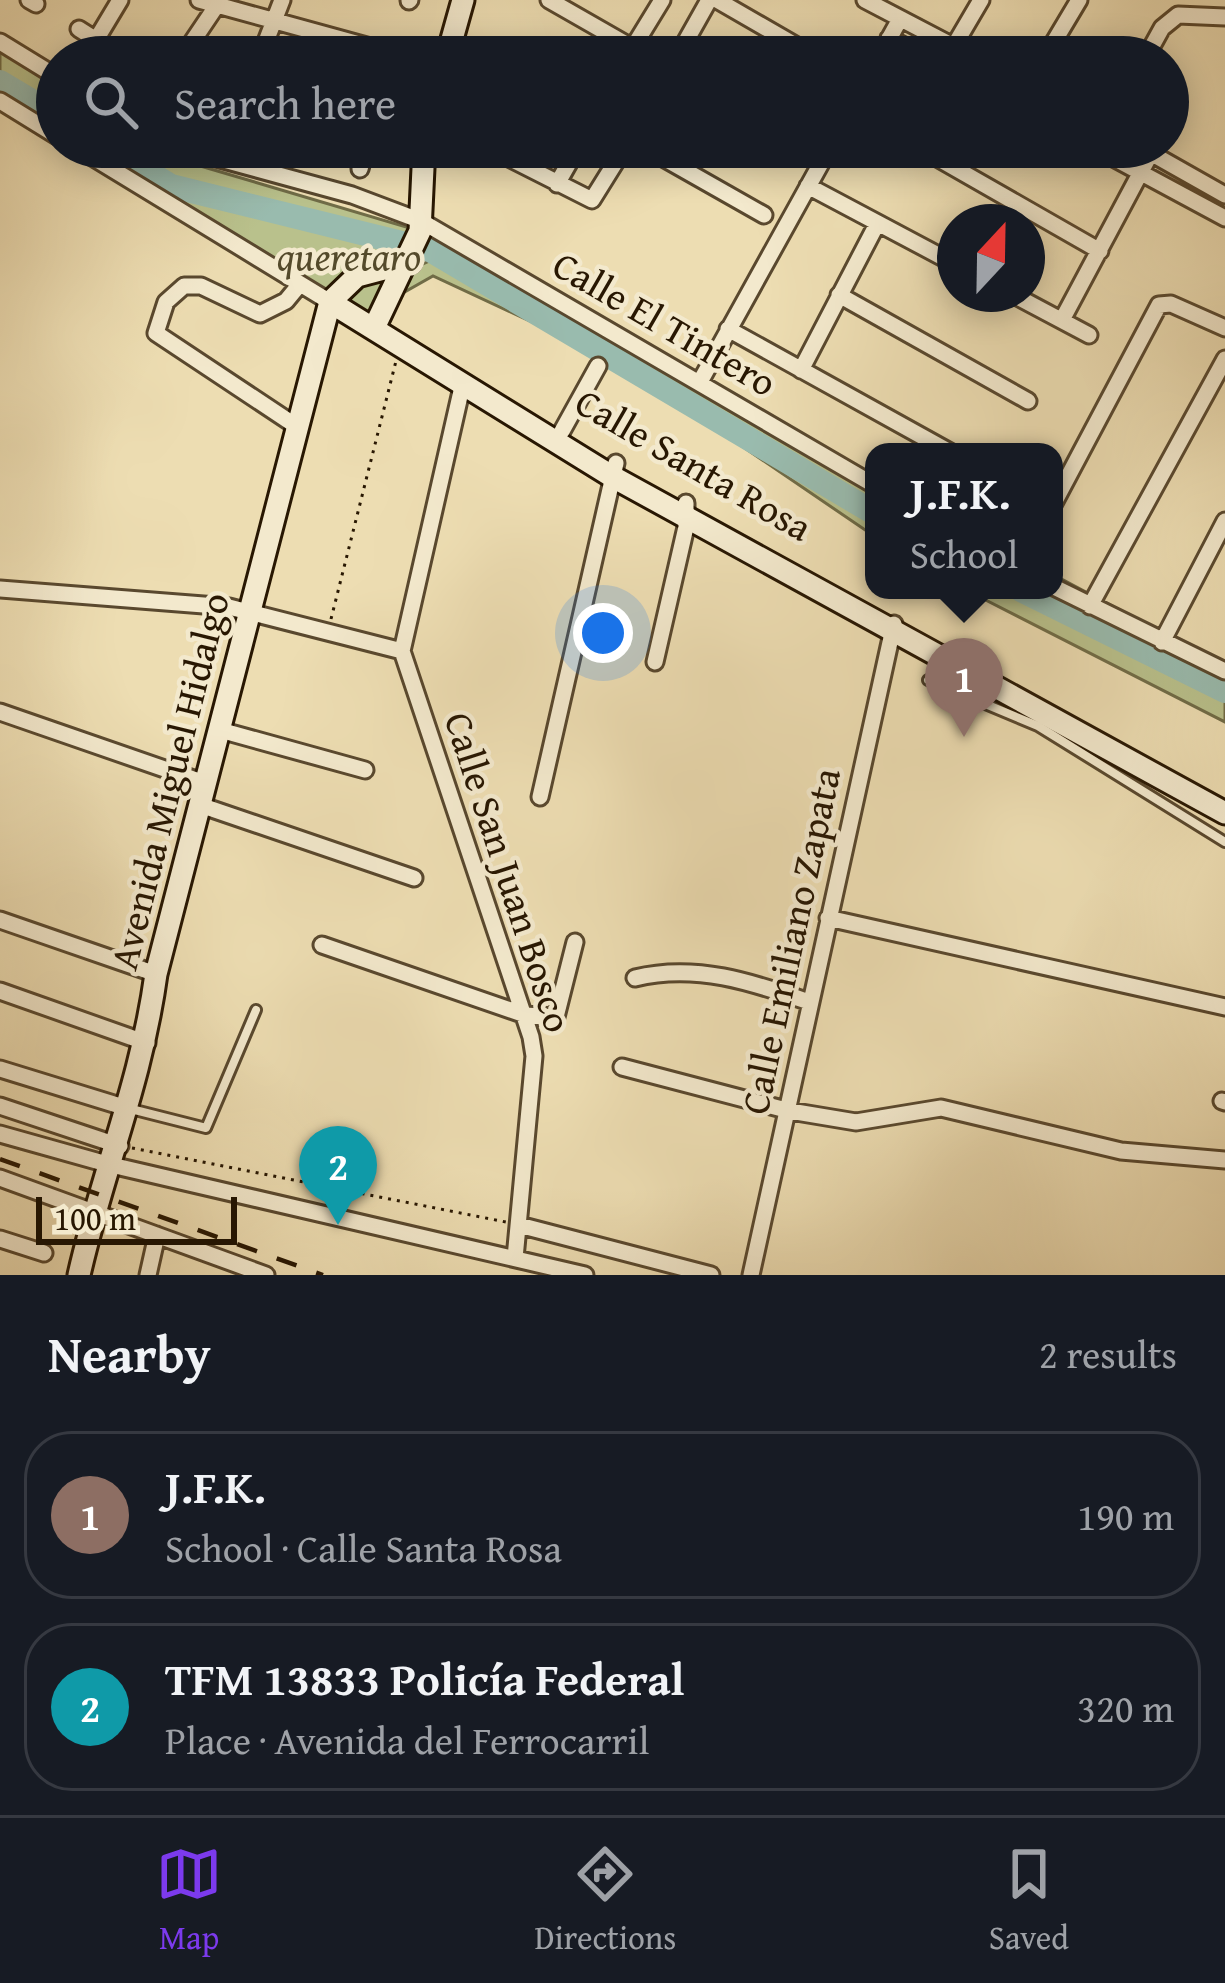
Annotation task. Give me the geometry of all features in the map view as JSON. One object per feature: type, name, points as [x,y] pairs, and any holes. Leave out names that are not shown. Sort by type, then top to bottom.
[{"type":"street","points":[[98,36],[120,0]]},
{"type":"street","points":[[270,36],[281,0]]},
{"type":"street","points":[[453,36],[464,0]]},
{"type":"street","points":[[549,0],[605,36]]},
{"type":"street","points":[[640,36],[662,0]]},
{"type":"street","points":[[690,36],[713,0],[777,36]]},
{"type":"street","points":[[866,0],[932,36]]},
{"type":"street","points":[[960,36],[981,0]]},
{"type":"street","points":[[1058,36],[1079,0]]},
{"type":"street","points":[[192,36],[208,3],[334,36]]},
{"type":"street","points":[[1158,36],[1178,15],[1225,17]]},
{"type":"street","points":[[890,36],[900,19]]},
{"type":"street","points":[[79,29],[90,36]]},
{"type":"street","points":[[0,42],[36,64]]},
{"type":"street","points":[[0,101],[36,123]]},
{"type":"street","name":"Calle Santa Rosa","points":[[110,168],[615,470],[1225,813]]},
{"type":"street","name":"Calle El Tintero","points":[[270,168],[352,195],[420,226],[701,380],[865,480]]},
{"type":"street","points":[[374,328],[411,259],[420,226],[423,168]]},
{"type":"street","points":[[527,168],[592,200],[612,168]]},
{"type":"street","points":[[557,184],[566,168]]},
{"type":"street","points":[[681,168],[764,215]]},
{"type":"street","points":[[701,380],[818,168]]},
{"type":"street","points":[[955,168],[1100,251]]},
{"type":"street","points":[[1133,168],[1225,218]]},
{"type":"street","points":[[1062,320],[1142,168]]},
{"type":"street","points":[[1176,168],[1225,196]]},
{"type":"street","points":[[808,186],[937,255]]},
{"type":"street","points":[[801,370],[878,224]]},
{"type":"street","points":[[330,302],[357,276],[411,259]]},
{"type":"street","points":[[296,426],[156,333],[166,302],[184,286],[195,284],[260,314],[286,301],[300,284]]},
{"type":"street","points":[[839,295],[1028,401]]},
{"type":"street","name":"Avenida Miguel Hidalgo","points":[[80,1275],[94,1213],[147,1043],[156,974],[330,302]]},
{"type":"street","points":[[1063,486],[1162,303],[1225,328]]},
{"type":"street","points":[[1045,311],[1089,335]]},
{"type":"street","points":[[728,329],[933,443]]},
{"type":"street","points":[[1090,606],[1225,359]]},
{"type":"street","name":"Calle Santa Rosa","points":[[432,364],[461,387],[547,428]]},
{"type":"street","points":[[547,428],[598,366]]},
{"type":"street","points":[[0,589],[202,603],[402,651],[461,387]]},
{"type":"street","points":[[540,797],[615,470]]},
{"type":"street","points":[[655,662],[686,510]]},
{"type":"street","points":[[1162,642],[1225,521]]},
{"type":"street","points":[[1063,592],[1225,671]]},
{"type":"street","name":"Calle Emiliano Zapata","points":[[751,1275],[790,1111],[819,956],[836,922],[900,630]]},
{"type":"street","name":"Calle San Juan Bosco","points":[[402,651],[535,1056],[515,1258]]},
{"type":"street","points":[[0,712],[414,878]]},
{"type":"street","points":[[220,730],[365,770]]},
{"type":"street","points":[[0,920],[156,974]]},
{"type":"street","points":[[836,922],[1225,1007]]},
{"type":"street","points":[[322,945],[524,1015],[559,1016],[575,942]]},
{"type":"street","points":[[635,978],[677,970],[751,983],[809,1002]]},
{"type":"street","points":[[0,992],[147,1043]]},
{"type":"street","points":[[622,1067],[790,1111],[856,1122],[941,1108],[1121,1151],[1225,1160]]},
{"type":"street","points":[[0,1069],[130,1109]]},
{"type":"street","points":[[0,1106],[113,1155]]},
{"type":"street","points":[[0,1134],[113,1155],[585,1275]]},
{"type":"street","points":[[0,1178],[266,1275]]},
{"type":"street","points":[[519,1225],[711,1275]]},
{"type":"street","points":[[148,1275],[157,1235]]},
{"type":"street","points":[[0,1239],[44,1253]]},
{"type":"lane","points":[[928,680],[1038,726],[1225,842]]},
{"type":"lane","points":[[130,1109],[141,1107],[206,1129],[256,1010]]},
{"type":"path","points":[[328,632],[400,345]]},
{"type":"path","points":[[113,1155],[519,1225]]},
{"type":"green space","points":[[0,46],[36,69],[36,123],[0,101]]},
{"type":"green space","name":"queretaro","points":[[112,168],[207,168],[420,231],[389,280],[463,245],[865,474],[865,530],[620,363],[433,276],[364,315]]},
{"type":"green space","points":[[1063,580],[1225,666],[1225,722],[984,599],[1063,599]]},
{"type":"waterway","points":[[0,82],[36,103]]},
{"type":"waterway","points":[[141,168],[171,186],[430,250],[865,508]]},
{"type":"waterway","points":[[1039,599],[1225,691]]},
{"type":"railway","points":[[0,1159],[323,1275]]},
{"type":"place","name":"J.F.K.","points":[[964,737]]},
{"type":"place","name":"TFM 13833 Policía Federal","points":[[338,1225]]}]
